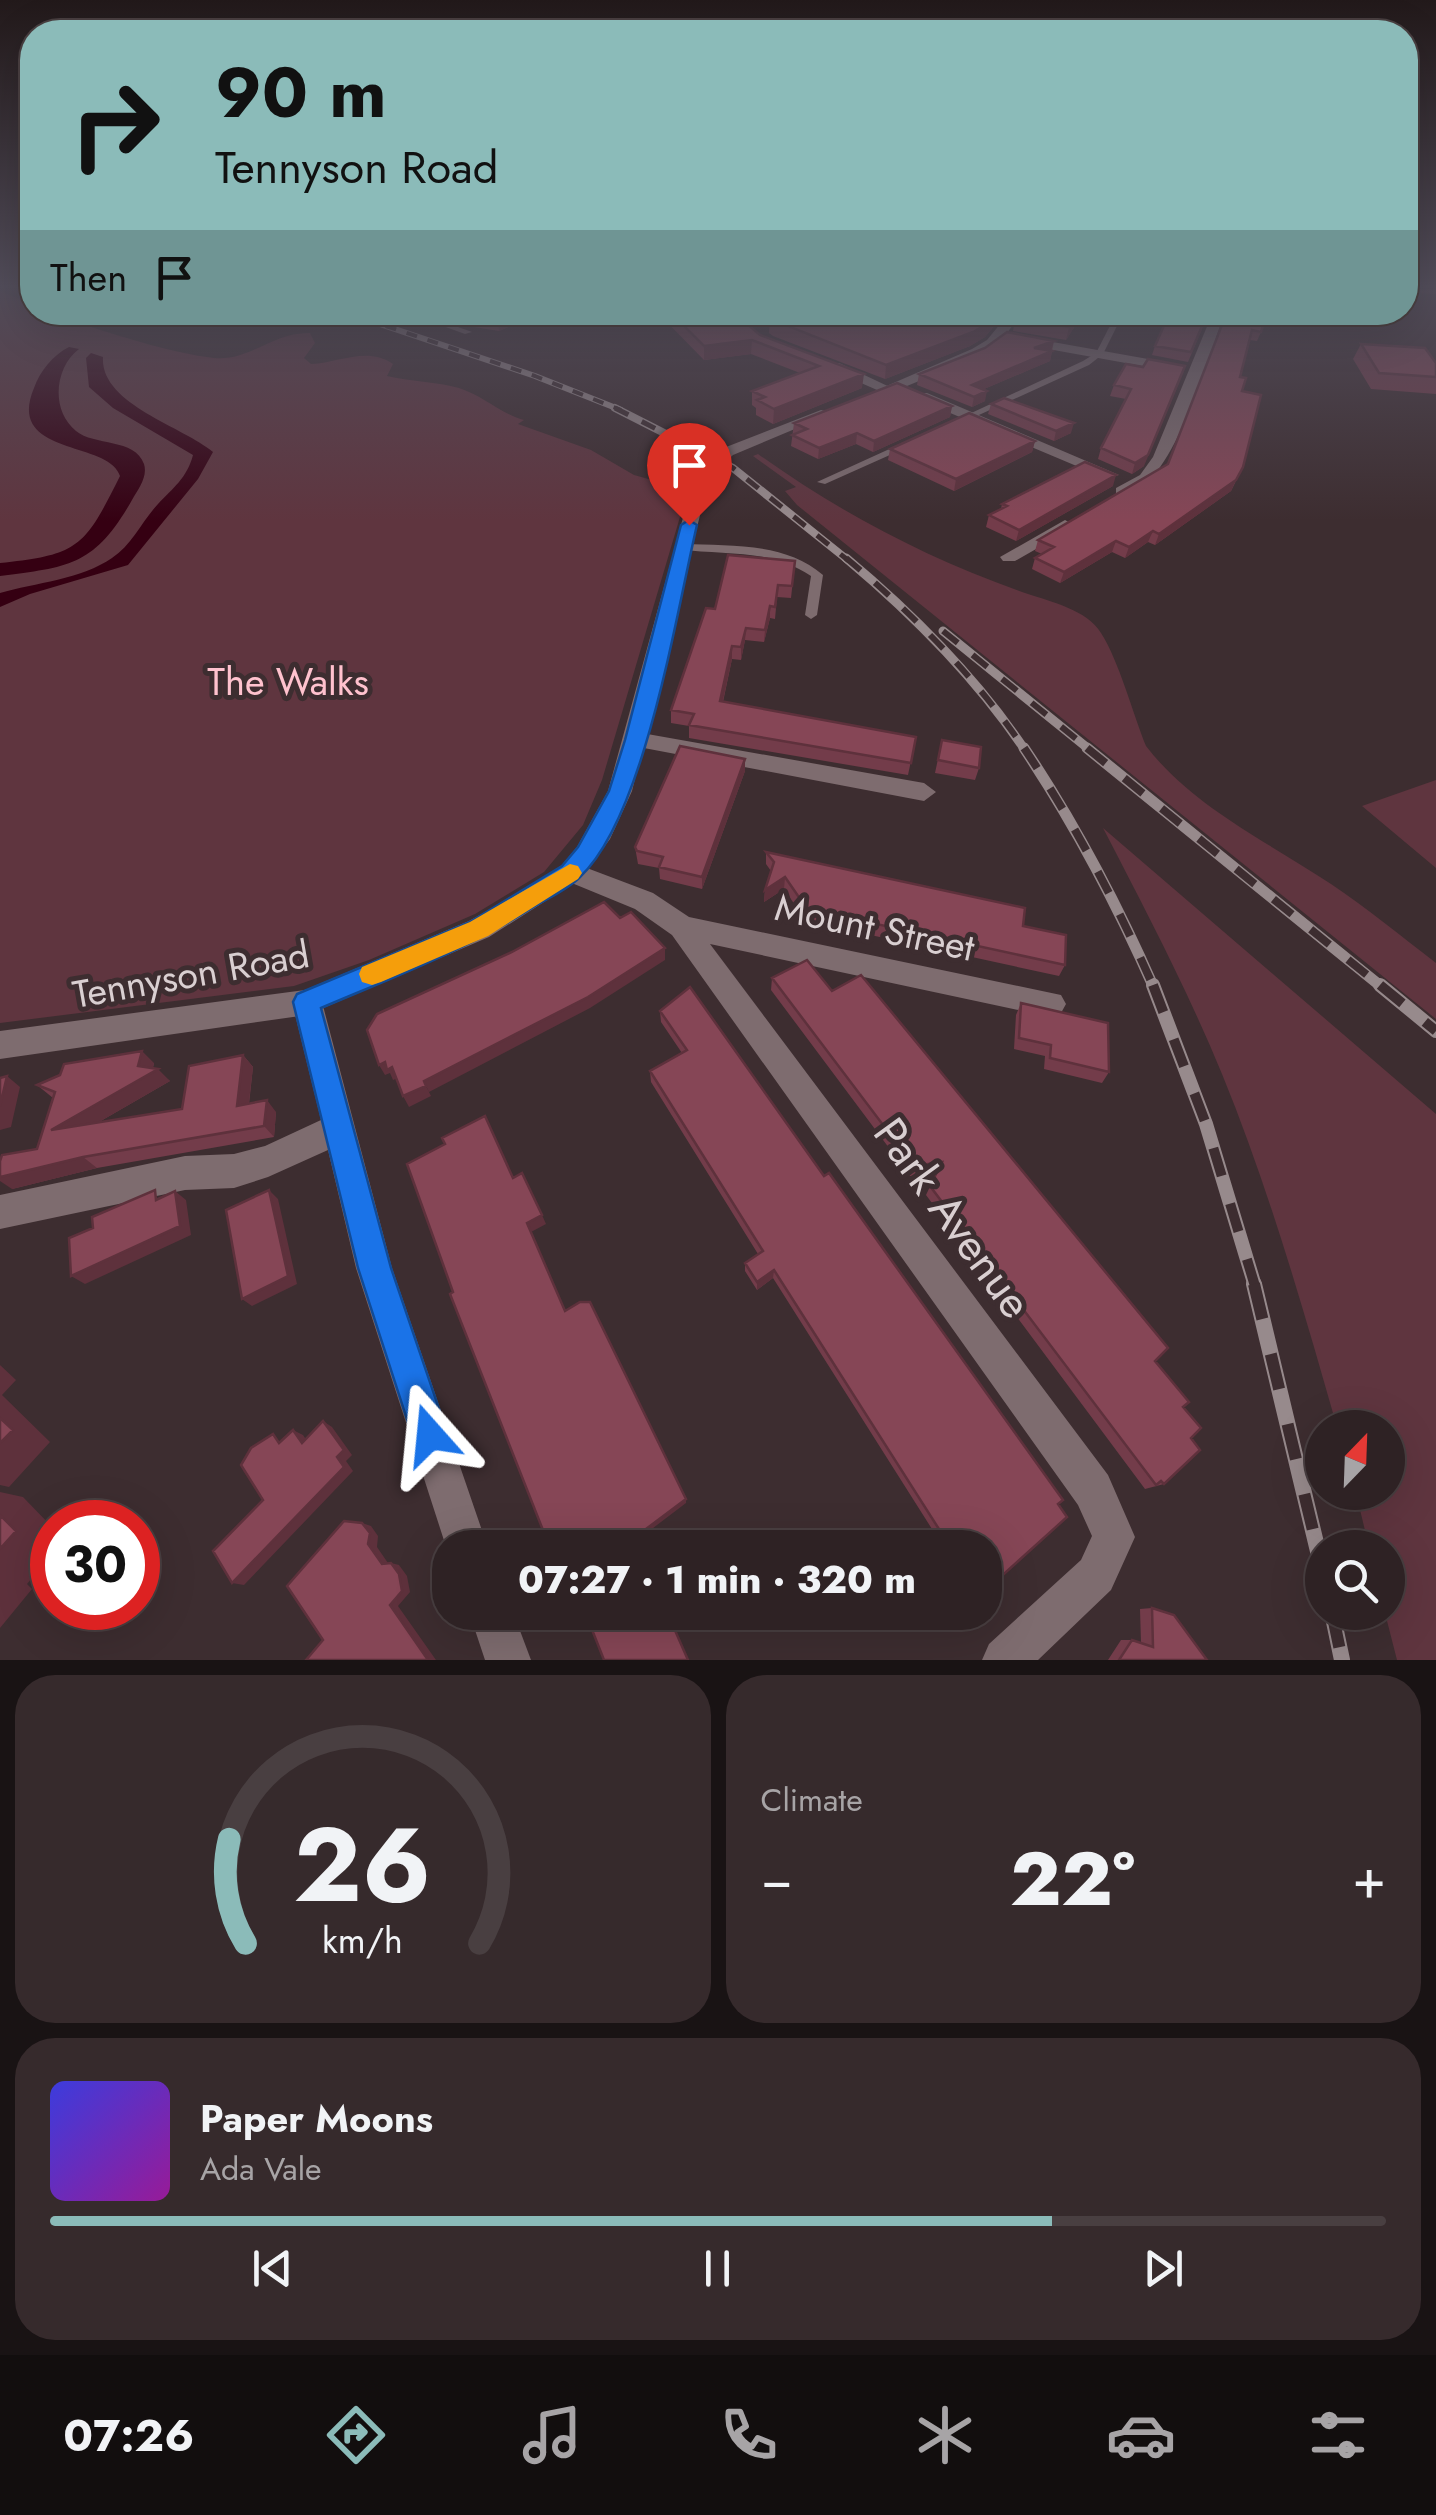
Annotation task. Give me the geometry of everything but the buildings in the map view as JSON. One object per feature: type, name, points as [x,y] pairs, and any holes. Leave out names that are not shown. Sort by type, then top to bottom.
[{"type":"street","points":[[837,366],[1134,485]]},
{"type":"street","points":[[852,404],[944,366]]},
{"type":"street","points":[[1170,366],[1196,371]]},
{"type":"street","points":[[1103,503],[1154,470],[1198,366]]},
{"type":"street","name":"Tennyson Road","points":[[0,1045],[306,1002],[479,929],[571,872],[601,832],[636,740],[684,547],[708,470],[727,452],[834,410]]},
{"type":"street","points":[[1009,557],[1087,512]]},
{"type":"street","points":[[636,740],[924,792]]},
{"type":"street","name":"Park Avenue","points":[[571,872],[644,901],[682,927],[1093,1490],[1114,1537],[1096,1575],[1006,1660]]},
{"type":"street","name":"Mount Street","points":[[682,927],[1051,1004]]},
{"type":"street","points":[[306,1002],[374,1268],[461,1530]]},
{"type":"street","points":[[0,1212],[185,1173],[234,1171],[268,1161],[340,1127]]},
{"type":"street","points":[[497,1630],[508,1660]]},
{"type":"lane","points":[[952,424],[1078,366]]},
{"type":"lane","points":[[822,482],[916,440]]},
{"type":"lane","points":[[684,547],[782,554],[801,562],[817,574],[811,616]]},
{"type":"green space","name":"The Walks","points":[[0,366],[392,366],[387,376],[468,391],[524,420],[518,424],[591,450],[634,475],[688,490],[602,780],[583,825],[544,872],[475,914],[369,960],[294,986],[0,1023]]},
{"type":"green space","points":[[758,454],[888,534],[956,566],[1087,618],[1101,633],[1114,658],[1146,746],[1165,768],[1232,822],[1344,893],[1436,963],[1436,1019],[797,505],[785,491],[796,487],[753,456]]},
{"type":"green space","points":[[1436,780],[1436,868],[1362,806]]},
{"type":"green space","points":[[1103,828],[1436,1114],[1436,1660],[1397,1660],[1389,1630],[1405,1630],[1405,1530],[1365,1530],[1360,1510],[1405,1510],[1405,1410],[1332,1410],[1255,1161],[1209,1042]]},
{"type":"shaded area","points":[[46,366],[65,366],[59,401],[68,422],[84,436],[132,450],[144,464],[144,478],[119,522],[93,550],[63,565],[0,576],[0,563],[48,556],[77,543],[98,518],[120,476],[112,465],[46,437],[34,426],[29,410]]},
{"type":"shaded area","points":[[87,366],[105,366],[115,388],[128,401],[213,452],[198,479],[128,565],[0,607],[0,593],[73,576],[112,558],[179,482],[190,463],[193,455],[113,408],[89,387]]},
{"type":"railway","points":[[507,366],[621,410]]},
{"type":"railway","points":[[615,408],[733,468],[849,561]]},
{"type":"railway","points":[[846,558],[943,648],[1025,750]]},
{"type":"railway","points":[[943,631],[1090,750]]},
{"type":"railway","points":[[1024,748],[1094,865],[1154,988]]},
{"type":"railway","points":[[1087,748],[1383,988]]},
{"type":"railway","points":[[1153,985],[1206,1124],[1255,1286]]},
{"type":"railway","points":[[1380,985],[1436,1031]]},
{"type":"railway","points":[[1254,1284],[1313,1530]]},
{"type":"railway","points":[[1336,1630],[1342,1660]]},
{"type":"slow traffic","points":[[372,974],[479,929],[570,873]]},
{"type":"route","points":[[430,1435],[374,1268],[306,1002],[479,929],[571,872],[586,854],[620,791],[636,740],[689,525]]}]
